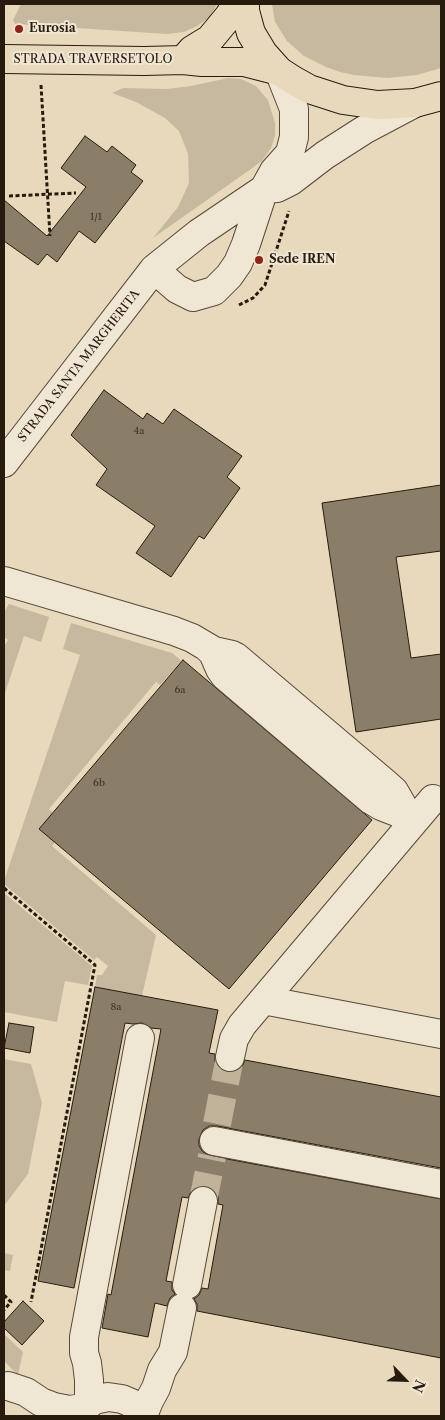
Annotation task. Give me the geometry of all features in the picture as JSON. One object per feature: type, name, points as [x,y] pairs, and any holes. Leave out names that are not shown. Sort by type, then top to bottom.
[{"type":"main road","name":"STRADA TRAVERSETOLO","points":[[182,60],[192,50],[210,39],[229,16],[236,4]]},
{"type":"main road","name":"STRADA TRAVERSETOLO","points":[[245,4],[248,22],[256,44],[279,71],[310,88],[343,100],[378,105],[414,103],[441,96]]},
{"type":"main road","name":"STRADA TRAVERSETOLO","points":[[4,60],[244,62],[279,71]]},
{"type":"street","name":"STRADA SANTA MARGHERITA","points":[[154,269],[176,289],[193,296],[214,291],[229,276],[238,263],[264,189],[274,171],[290,153],[294,137],[294,109],[279,71]]},
{"type":"street","name":"STRADA SANTA MARGHERITA","points":[[4,463],[154,269],[199,233],[264,189],[277,188],[291,181],[325,155],[364,130],[414,103]]},
{"type":"street","points":[[4,581],[174,630],[214,651],[232,654],[385,782],[394,791],[406,812],[414,821]]},
{"type":"street","points":[[230,1057],[238,1030],[433,799]]},
{"type":"street","points":[[263,1000],[441,1034]]},
{"type":"street","points":[[83,1409],[89,1399],[89,1380],[83,1343],[140,1038]]},
{"type":"street","points":[[214,1140],[441,1184]]},
{"type":"street","points":[[143,1416],[162,1370],[173,1352],[202,1201]]},
{"type":"street","points":[[122,1399],[135,1394],[145,1382],[162,1370]]},
{"type":"street","points":[[6,1384],[23,1390],[41,1402],[68,1410],[83,1409],[100,1398],[122,1399],[134,1405],[143,1416]]},
{"type":"street","points":[[6,1384],[20,1404],[40,1416]]},
{"type":"path","points":[[41,83],[46,195],[50,236]]},
{"type":"path","points":[[9,196],[76,193]]},
{"type":"path","points":[[4,888],[95,965],[31,1302]]},
{"type":"path","points":[[4,1295],[11,1302],[4,1310]]},
{"type":"shaded area","points":[[21,4],[217,4],[210,17],[197,26],[184,32],[167,34],[15,24],[13,20]]},
{"type":"shaded area","points":[[272,4],[441,4],[441,68],[417,75],[387,78],[354,75],[326,67],[304,56],[287,41],[275,22]]},
{"type":"shaded area","points":[[228,78],[241,79],[256,86],[268,100],[275,123],[275,136],[271,148],[262,161],[153,238],[178,207],[189,183],[188,154],[179,131],[165,118],[136,102],[112,93],[123,88],[167,89]]},
{"type":"shaded area","points":[[9,604],[49,617],[41,642],[24,636],[4,696],[4,647],[8,640],[4,637],[4,612]]},
{"type":"shaded area","points":[[71,623],[172,653],[182,661],[160,685],[156,682],[49,809],[53,813],[55,842],[52,846],[156,935],[142,996],[95,987],[97,975],[102,975],[108,966],[97,957],[94,960],[4,884],[80,655],[63,649]]},
{"type":"shaded area","points":[[4,893],[92,966],[88,985],[65,981],[57,1022],[4,1012]]},
{"type":"shaded area","points":[[4,1059],[31,1064],[42,1103],[28,1174],[4,1206]]},
{"type":"shaded area","points":[[4,1253],[13,1255],[10,1271],[4,1270]]},
{"type":"shaded area","points":[[4,1334],[23,1352],[18,1375],[4,1361]]},
{"type":"building","points":[[85,136],[107,152],[112,146],[136,165],[131,172],[143,181],[95,243],[79,231],[57,262],[47,254],[38,265],[4,241],[4,200],[47,236],[86,187],[61,168]]},
{"type":"building","points":[[104,390],[143,419],[147,413],[163,424],[174,409],[242,456],[227,477],[240,488],[204,539],[199,536],[171,577],[136,553],[155,526],[96,485],[107,469],[71,435]]},
{"type":"building","points":[[441,485],[441,551],[396,557],[411,658],[441,654],[441,719],[356,732],[322,503]]},
{"type":"building","points":[[183,660],[372,820],[229,989],[39,829]]},
{"type":"building","points":[[95,987],[218,1010],[209,1053],[215,1054],[215,1062],[220,1069],[226,1072],[235,1072],[242,1067],[245,1060],[441,1097],[441,1168],[217,1126],[209,1126],[203,1130],[199,1139],[199,1146],[203,1152],[211,1156],[441,1199],[441,1358],[197,1311],[197,1304],[194,1299],[199,1295],[202,1288],[208,1289],[223,1205],[218,1204],[218,1196],[214,1190],[205,1186],[197,1186],[192,1190],[188,1198],[182,1197],[166,1281],[172,1282],[172,1290],[175,1294],[170,1298],[167,1306],[155,1303],[148,1337],[102,1328],[108,1294],[111,1295],[161,1029],[151,1028],[142,1023],[125,1023],[74,1288],[38,1281]]},
{"type":"building","points":[[9,1023],[34,1027],[30,1053],[4,1048]]},
{"type":"building","points":[[23,1301],[44,1321],[22,1345],[4,1328],[4,1322]]},
{"type":"tunnel","points":[[217,1124],[230,1057]]},
{"type":"tunnel","points":[[203,1201],[212,1156]]},
{"type":"place","name":"Eurosia","points":[[19,29]]},
{"type":"place","name":"Sede IREN","points":[[259,260]]}]
